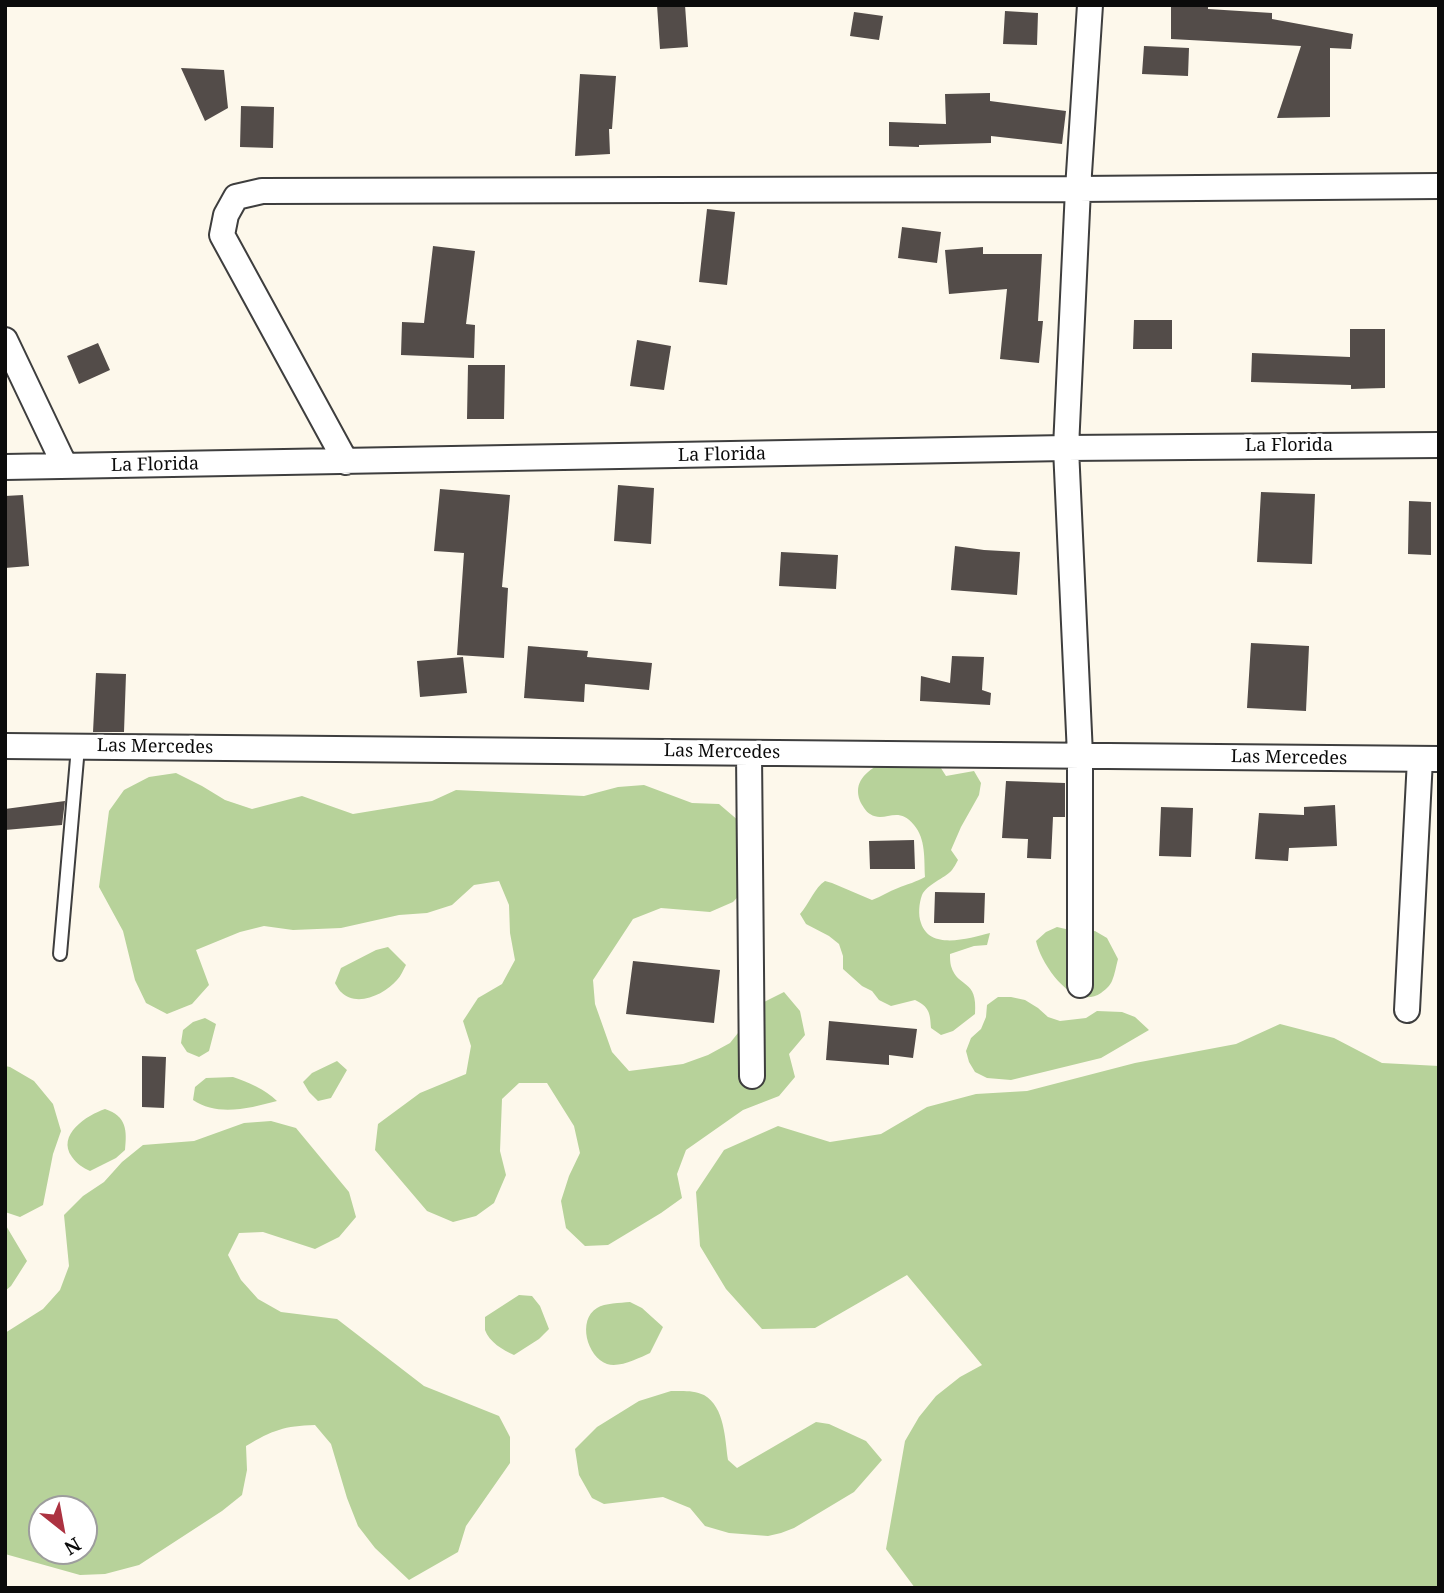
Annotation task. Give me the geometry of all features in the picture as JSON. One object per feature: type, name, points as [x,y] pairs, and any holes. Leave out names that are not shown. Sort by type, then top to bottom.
[{"type":"street","points":[[1080,985],[1080,755],[1066,448],[1077,189],[1090,5]]},
{"type":"street","points":[[346,462],[222,235],[226,215],[236,197],[262,191],[1439,186]]},
{"type":"street","points":[[5,340],[65,466]]},
{"type":"street","name":"La Florida","points":[[5,467],[1066,448],[1439,445]]},
{"type":"street","name":"Las Mercedes","points":[[5,746],[1429,759]]},
{"type":"street","points":[[749,753],[752,1076]]},
{"type":"street","points":[[1407,1010],[1429,759]]},
{"type":"lane","points":[[60,954],[78,747]]},
{"type":"green space","points":[[881,763],[939,765],[946,776],[974,771],[981,783],[979,795],[951,850],[958,860],[949,873],[924,891],[920,905],[921,923],[933,937],[951,940],[990,933],[987,945],[974,946],[950,954],[954,973],[971,989],[975,1014],[953,1031],[941,1035],[931,1028],[928,1011],[920,1003],[915,1000],[891,1006],[862,986],[843,969],[839,944],[806,924],[800,914],[825,881],[872,900],[925,877],[922,843],[914,825],[902,816],[881,817],[870,814],[860,801],[858,788],[862,778]]},
{"type":"green space","points":[[176,773],[225,800],[252,809],[302,796],[353,814],[432,801],[456,790],[584,796],[618,787],[644,785],[692,803],[719,804],[760,839],[764,864],[733,902],[710,912],[661,908],[633,919],[593,980],[595,1004],[612,1052],[629,1071],[683,1064],[708,1055],[730,1043],[762,1003],[784,992],[800,1011],[805,1035],[789,1054],[795,1077],[779,1096],[743,1110],[686,1150],[677,1174],[682,1198],[608,1245],[585,1246],[566,1228],[561,1201],[580,1153],[574,1126],[547,1083],[519,1083],[502,1099],[500,1151],[506,1175],[494,1203],[476,1216],[453,1222],[427,1211],[375,1150],[378,1124],[420,1093],[466,1074],[471,1046],[463,1021],[478,998],[502,984],[515,960],[509,905],[499,881],[474,885],[452,905],[427,913],[399,915],[341,928],[293,930],[264,926],[240,932],[196,950],[209,985],[192,1004],[167,1014],[146,1003],[135,980],[123,931],[99,887],[109,811],[124,790],[149,777]]},
{"type":"green space","points":[[1057,927],[1083,933],[1095,931],[1107,938],[1118,959],[1111,983],[1101,993],[1090,997],[1080,996],[1069,991],[1051,973],[1036,941]]},
{"type":"green space","points":[[388,947],[406,965],[392,985],[363,999],[348,997],[340,992],[335,983],[341,968],[376,950]]},
{"type":"green space","points":[[998,997],[1025,1000],[1048,1017],[1060,1021],[1086,1018],[1097,1011],[1122,1012],[1135,1017],[1149,1030],[1101,1058],[1011,1080],[987,1078],[975,1072],[966,1051],[971,1038],[981,1029],[987,1005]]},
{"type":"green space","points":[[205,1018],[216,1024],[209,1051],[199,1057],[187,1052],[181,1043],[183,1030],[193,1022]]},
{"type":"green space","points":[[1280,1024],[1334,1038],[1382,1063],[1439,1066],[1439,1588],[915,1588],[886,1549],[905,1441],[936,1396],[960,1377],[982,1365],[907,1275],[815,1328],[762,1329],[726,1289],[700,1246],[696,1192],[724,1150],[778,1126],[830,1142],[881,1134],[927,1107],[976,1094],[1027,1091],[1135,1063],[1236,1044]]},
{"type":"green space","points":[[337,1061],[347,1070],[331,1098],[318,1101],[303,1082],[312,1073]]},
{"type":"green space","points":[[5,1066],[34,1081],[53,1104],[61,1131],[53,1154],[43,1205],[20,1217],[5,1212]]},
{"type":"green space","points":[[233,1077],[256,1086],[277,1101],[223,1110],[193,1100],[195,1087],[206,1078]]},
{"type":"green space","points":[[105,1109],[122,1120],[126,1137],[125,1150],[116,1158],[90,1171],[80,1166],[72,1157],[68,1141],[82,1121]]},
{"type":"green space","points":[[271,1121],[296,1128],[349,1192],[356,1217],[339,1237],[315,1249],[263,1232],[239,1233],[228,1255],[241,1280],[258,1299],[281,1312],[337,1319],[424,1386],[499,1416],[510,1437],[510,1463],[466,1526],[458,1552],[409,1580],[375,1548],[358,1526],[331,1444],[315,1425],[279,1430],[246,1446],[247,1470],[242,1495],[139,1565],[105,1574],[80,1575],[44,1565],[98,1565],[98,1495],[28,1495],[28,1560],[5,1554],[5,1333],[43,1309],[60,1290],[69,1266],[64,1215],[143,1145],[194,1141],[244,1123]]},
{"type":"green space","points":[[5,1224],[27,1261],[5,1291]]},
{"type":"green space","points":[[519,1295],[532,1296],[540,1306],[549,1329],[514,1355],[493,1342],[485,1330],[485,1317]]},
{"type":"green space","points":[[630,1302],[642,1308],[663,1327],[650,1353],[623,1364],[607,1364],[594,1354],[590,1346],[587,1321],[600,1306]]},
{"type":"green space","points":[[671,1391],[696,1392],[711,1400],[723,1424],[728,1460],[737,1468],[816,1422],[829,1424],[866,1441],[882,1460],[854,1492],[794,1528],[768,1536],[729,1533],[705,1526],[690,1508],[663,1497],[604,1504],[592,1498],[579,1475],[575,1449],[597,1427],[639,1401]]},
{"type":"building","points":[[657,5],[685,5],[688,47],[660,49]]},
{"type":"building","points":[[1171,5],[1208,5],[1208,9],[1272,13],[1272,19],[1353,34],[1351,49],[1330,48],[1330,117],[1277,118],[1301,46],[1171,39]]},
{"type":"building","points":[[1005,11],[1038,13],[1037,45],[1003,44]]},
{"type":"building","points":[[854,12],[883,16],[879,40],[850,36]]},
{"type":"building","points":[[1144,46],[1189,48],[1188,76],[1142,74]]},
{"type":"building","points":[[181,68],[224,70],[228,108],[205,121]]},
{"type":"building","points":[[580,74],[616,76],[612,129],[609,129],[610,154],[575,156]]},
{"type":"building","points":[[990,93],[990,101],[1066,111],[1062,144],[991,136],[991,143],[889,146],[889,122],[946,124],[945,94]]},
{"type":"building","points":[[241,106],[274,107],[273,148],[240,147]]},
{"type":"building","points":[[707,209],[735,212],[727,285],[699,282]]},
{"type":"building","points":[[902,227],[941,232],[937,263],[898,258]]},
{"type":"building","points":[[433,246],[475,251],[466,324],[475,325],[474,358],[401,355],[402,322],[424,323]]},
{"type":"building","points":[[983,247],[983,254],[1042,254],[1038,321],[1043,321],[1039,363],[1000,359],[1007,289],[949,294],[945,250]]},
{"type":"building","points":[[1134,320],[1172,320],[1172,349],[1133,349]]},
{"type":"building","points":[[1350,329],[1385,329],[1385,388],[1351,389],[1351,385],[1251,382],[1252,353],[1350,357]]},
{"type":"building","points":[[637,340],[671,346],[664,390],[630,386]]},
{"type":"building","points":[[98,343],[110,370],[79,384],[67,356]]},
{"type":"building","points":[[468,365],[505,365],[504,419],[467,419]]},
{"type":"building","points":[[618,485],[654,488],[651,544],[614,541]]},
{"type":"building","points":[[440,489],[510,495],[502,587],[508,588],[504,658],[457,655],[464,553],[434,551]]},
{"type":"building","points":[[1261,492],[1315,494],[1312,564],[1257,562]]},
{"type":"building","points":[[23,495],[29,566],[5,568],[5,496]]},
{"type":"building","points":[[1409,501],[1431,502],[1431,555],[1408,554]]},
{"type":"building","points":[[955,546],[1020,552],[1017,595],[951,590]]},
{"type":"building","points":[[781,552],[838,555],[836,589],[779,586]]},
{"type":"building","points":[[1251,643],[1309,646],[1306,711],[1247,708]]},
{"type":"building","points":[[528,646],[588,651],[587,657],[652,663],[649,690],[585,684],[584,702],[524,698]]},
{"type":"building","points":[[952,656],[984,657],[982,690],[991,693],[990,705],[920,701],[921,676],[950,683]]},
{"type":"building","points":[[463,657],[467,693],[420,697],[417,661]]},
{"type":"building","points":[[96,673],[126,674],[124,732],[93,732]]},
{"type":"building","points":[[1006,781],[1065,783],[1065,817],[1053,817],[1051,859],[1027,858],[1028,839],[1002,838]]},
{"type":"building","points":[[65,801],[62,825],[5,830],[5,809]]},
{"type":"building","points":[[1335,805],[1337,846],[1289,848],[1288,861],[1255,859],[1259,813],[1304,815],[1304,807]]},
{"type":"building","points":[[1161,807],[1193,808],[1191,857],[1159,856]]},
{"type":"building","points":[[914,840],[915,869],[870,869],[869,841]]},
{"type":"building","points":[[935,892],[985,893],[984,923],[934,923]]},
{"type":"building","points":[[633,961],[720,970],[714,1023],[626,1014]]},
{"type":"building","points":[[829,1021],[917,1029],[913,1058],[889,1055],[889,1065],[826,1060]]},
{"type":"building","points":[[142,1056],[166,1057],[164,1108],[142,1107]]}]
